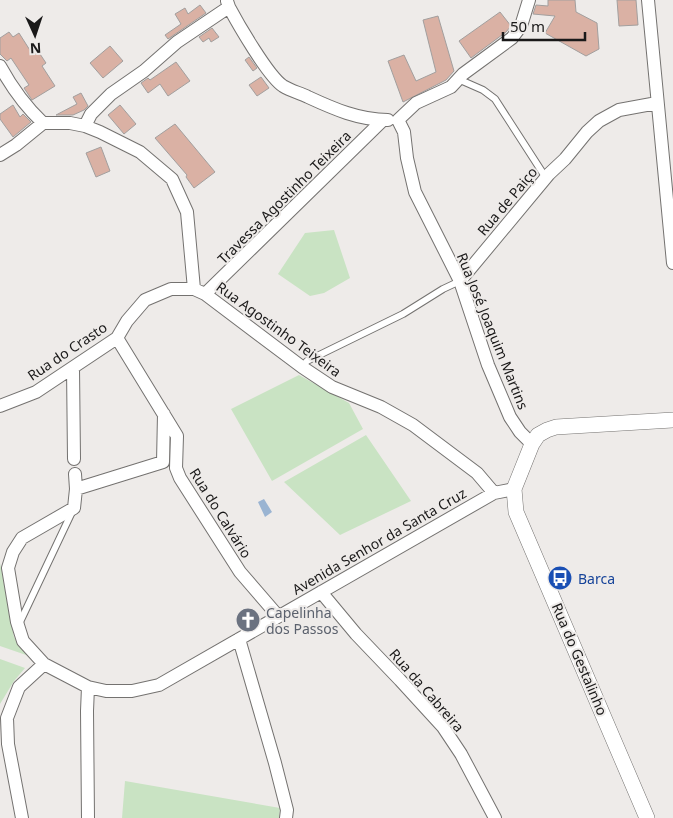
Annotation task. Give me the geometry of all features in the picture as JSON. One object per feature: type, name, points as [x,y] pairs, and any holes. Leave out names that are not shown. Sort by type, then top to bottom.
[{"type":"street","points":[[85,126],[92,114],[111,94],[228,3],[244,33],[274,77],[283,86],[348,115],[374,120],[398,120],[416,103],[451,88],[463,74],[512,38],[521,26],[529,0]]},
{"type":"street","points":[[648,0],[673,264]]},
{"type":"street","points":[[0,66],[16,94],[43,123],[85,126],[140,152],[172,179],[187,212],[200,292]]},
{"type":"street","name":"Rua de Paiço","points":[[460,281],[546,178],[599,121],[619,110],[657,103]]},
{"type":"street","name":"Travessa Agostinho Teixeira","points":[[200,292],[383,120]]},
{"type":"street","name":"Rua José Joaquim Martins","points":[[398,120],[404,132],[407,158],[415,192],[460,281],[488,365],[510,417],[520,432],[532,444]]},
{"type":"street","points":[[0,155],[16,145],[43,123]]},
{"type":"street","name":"Rua do Crasto","points":[[0,406],[36,392],[117,338],[127,321],[145,300],[171,289],[200,292]]},
{"type":"street","name":"Rua Agostinho Teixeira","points":[[200,292],[332,387],[381,408],[413,425],[477,473],[494,492]]},
{"type":"street","name":"Rua do Calvário","points":[[117,338],[177,436],[176,468],[180,478],[240,572],[278,616]]},
{"type":"street","points":[[73,368],[74,459]]},
{"type":"street","points":[[76,489],[163,462],[164,414]]},
{"type":"street","points":[[532,444],[538,435],[556,428],[673,420]]},
{"type":"street","name":"Rua do Gestalinho","points":[[532,444],[514,489],[516,512],[647,818]]},
{"type":"street","points":[[22,818],[8,744],[8,718],[19,687],[44,664],[23,641],[18,626],[8,568],[13,552],[22,538],[74,508],[75,474]]},
{"type":"street","name":"Avenida Senhor da Santa Cruz","points":[[44,664],[88,687],[106,691],[132,691],[159,685],[494,492],[514,489]]},
{"type":"street","name":"Rua da Cabreira","points":[[321,592],[356,634],[442,728],[461,754],[495,818]]},
{"type":"street","points":[[239,639],[280,782],[287,810],[286,818]]},
{"type":"street","points":[[88,687],[88,818]]},
{"type":"lane","points":[[458,79],[483,90],[495,99],[546,178]]},
{"type":"lane","name":"Rua de Paiço","points":[[302,366],[307,361],[403,314],[443,289],[460,281]]},
{"type":"lane","points":[[18,626],[74,508]]},
{"type":"green space","points":[[334,230],[350,278],[324,293],[310,296],[278,274],[305,233]]},
{"type":"green space","points":[[299,375],[349,403],[363,429],[272,481],[231,409]]},
{"type":"green space","points":[[366,435],[411,501],[340,535],[284,482]]},
{"type":"green space","points":[[0,563],[14,637],[19,646],[29,656],[0,646]]},
{"type":"green space","points":[[0,659],[25,668],[14,681],[0,704]]},
{"type":"green space","points":[[125,781],[280,808],[279,818],[122,818]]},
{"type":"water","points":[[264,499],[272,512],[265,517],[258,502]]},
{"type":"building","points":[[548,0],[575,0],[576,12],[597,23],[599,49],[586,56],[545,33],[555,16],[533,14],[536,5],[548,6]]},
{"type":"building","points":[[617,0],[636,0],[638,25],[619,26]]},
{"type":"building","points":[[200,5],[206,13],[168,39],[165,35],[181,24],[175,14],[185,8],[188,14]]},
{"type":"building","points":[[500,12],[511,26],[506,32],[471,58],[459,41]]},
{"type":"building","points":[[438,16],[454,71],[446,80],[403,102],[388,61],[404,55],[416,81],[436,72],[423,20]]},
{"type":"building","points":[[212,28],[219,37],[211,42],[209,38],[203,42],[199,37]]},
{"type":"building","points":[[9,32],[13,37],[19,33],[33,55],[38,51],[46,63],[42,66],[55,86],[32,100],[24,88],[29,85],[11,58],[7,61],[0,54],[0,38]]},
{"type":"building","points":[[110,46],[123,61],[103,78],[90,63]]},
{"type":"building","points":[[249,57],[257,68],[253,71],[245,60]]},
{"type":"building","points":[[176,62],[190,81],[168,96],[160,84],[148,93],[141,83],[148,78],[150,80]]},
{"type":"building","points":[[261,77],[269,88],[257,96],[249,85]]},
{"type":"building","points":[[81,93],[88,106],[84,110],[73,115],[56,115],[77,104],[73,97]]},
{"type":"building","points":[[13,105],[20,117],[23,114],[31,122],[13,137],[0,119],[0,114]]},
{"type":"building","points":[[120,105],[136,124],[124,134],[108,115]]},
{"type":"building","points":[[175,124],[215,172],[194,188],[186,177],[187,175],[155,138]]},
{"type":"building","points":[[101,147],[110,171],[96,177],[86,153]]},
{"type":"place","name":"Barca","points":[[560,578]]},
{"type":"place","name":"Capelinha dos Passos","points":[[248,620]]}]
